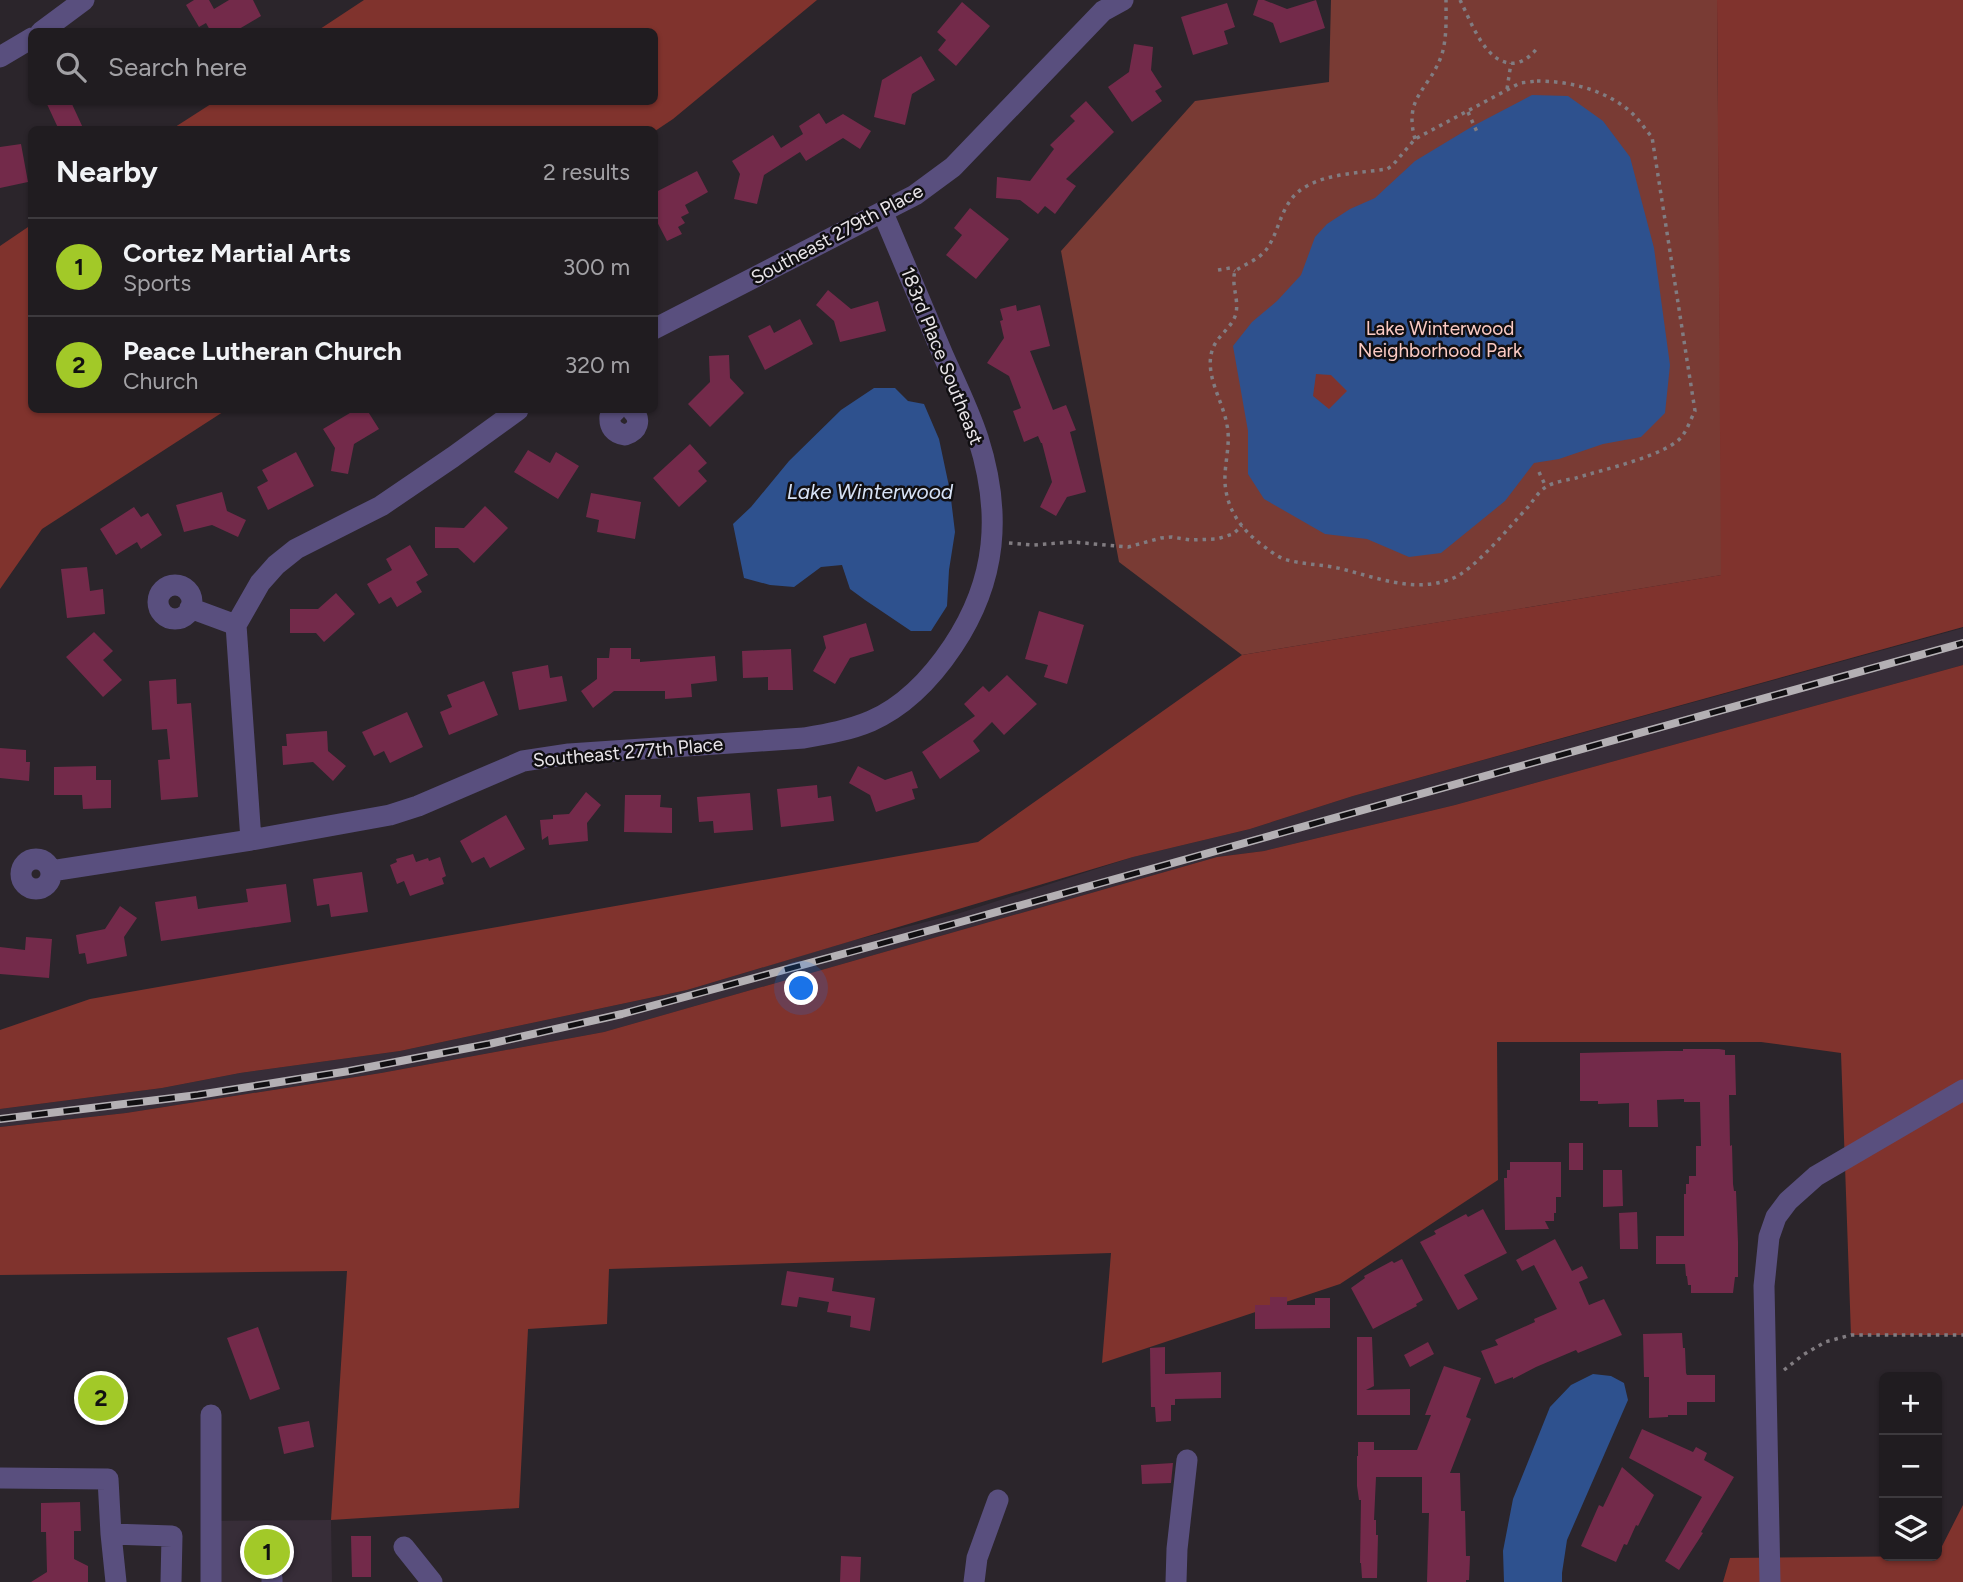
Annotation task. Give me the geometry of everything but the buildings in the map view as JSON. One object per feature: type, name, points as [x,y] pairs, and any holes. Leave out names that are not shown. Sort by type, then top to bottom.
[{"type":"street","points":[[46,28],[84,0]]},
{"type":"street","name":"Southeast 279th Place","points":[[658,327],[915,195],[953,167],[1103,10],[1123,0]]},
{"type":"street","points":[[0,57],[28,40]]},
{"type":"street","name":"183rd Place Southeast","points":[[883,212],[977,436],[993,503],[987,568],[977,604],[944,659],[915,691]]},
{"type":"street","points":[[251,840],[236,625],[260,583],[276,565],[296,549],[381,506],[514,413]]},
{"type":"street","points":[[612,413],[610,416],[611,427],[615,432],[625,435],[638,425],[635,413]]},
{"type":"street","points":[[190,608],[236,625]]},
{"type":"street","name":"Southeast 277th Place","points":[[51,871],[390,815],[418,806],[523,761],[569,754],[804,738],[838,732],[871,721],[915,691]]},
{"type":"street","points":[[1770,1582],[1764,1286],[1769,1237],[1776,1217],[1788,1201],[1816,1175],[1963,1090]]},
{"type":"street","points":[[211,1415],[211,1582]]},
{"type":"street","points":[[1177,1582],[1177,1549],[1187,1460]]},
{"type":"street","points":[[0,1478],[108,1479],[116,1582]]},
{"type":"street","points":[[974,1582],[977,1558],[998,1500]]},
{"type":"street","points":[[111,1534],[172,1536],[171,1582]]},
{"type":"street","points":[[404,1547],[432,1582]]},
{"type":"path","points":[[1415,139],[1411,125],[1414,102],[1440,58],[1445,44],[1446,0]]},
{"type":"path","points":[[1460,0],[1484,46],[1500,61],[1519,62],[1528,58],[1538,47]]},
{"type":"path","points":[[1507,90],[1511,63]]},
{"type":"path","points":[[1554,81],[1578,85],[1627,108],[1652,137],[1695,411],[1682,437],[1664,449],[1633,461],[1546,486],[1491,547],[1454,578],[1423,585],[1392,582],[1276,556],[1242,526],[1231,509],[1225,482],[1228,426],[1213,382],[1210,363],[1217,340],[1236,312],[1233,283],[1235,271],[1267,249],[1288,203],[1304,187],[1336,176],[1387,169],[1415,139],[1468,111],[1521,83],[1554,81]]},
{"type":"path","points":[[1468,111],[1478,134]]},
{"type":"path","points":[[1218,270],[1230,268],[1235,271]]},
{"type":"path","points":[[1539,472],[1546,486]]},
{"type":"path","points":[[991,542],[1033,545],[1073,542],[1128,547],[1172,537],[1190,540],[1217,539],[1233,534],[1242,526]]},
{"type":"path","points":[[1779,1375],[1803,1355],[1825,1342],[1850,1335],[1963,1335]]},
{"type":"shaded area","points":[[364,0],[817,0],[658,129],[658,126],[177,126],[209,105],[658,105],[658,28],[322,28]]},
{"type":"shaded area","points":[[1717,0],[1963,0],[1963,627],[1353,796],[1250,829],[1133,857],[687,990],[400,1051],[240,1073],[162,1088],[0,1109],[0,1030],[90,999],[978,842],[1242,655],[1721,575]]},
{"type":"shaded area","points":[[28,227],[28,413],[221,413],[42,529],[0,589],[0,246]]},
{"type":"shaded area","points":[[1316,374],[1331,375],[1347,391],[1329,410],[1313,396]]},
{"type":"shaded area","points":[[1963,628],[1963,665],[1455,805],[1264,851],[1217,857],[604,1032],[381,1073],[126,1113],[0,1127],[0,1109],[162,1088],[240,1073],[400,1051],[687,990],[851,941],[957,914],[1133,857],[1250,829],[1353,796]]},
{"type":"shaded area","points":[[1963,665],[1963,1335],[1851,1335],[1841,1053],[1761,1042],[1497,1042],[1498,1180],[1340,1284],[1102,1363],[1111,1253],[609,1269],[607,1324],[528,1329],[519,1508],[331,1520],[347,1271],[0,1275],[0,1127],[126,1113],[381,1073],[604,1032],[1217,857],[1264,851],[1455,805]]},
{"type":"shaded area","points":[[1963,1505],[1963,1582],[1723,1582],[1730,1558],[1879,1557],[1879,1561],[1942,1561],[1942,1546]]},
{"type":"shaded area","points":[[331,1520],[332,1582],[203,1582],[203,1521]]},
{"type":"green space","name":"Lake Winterwood Neighborhood Park","points":[[1331,0],[1717,0],[1722,575],[1242,655],[1119,562],[1061,251],[1195,101],[1329,82]]},
{"type":"water","points":[[1532,95],[1568,96],[1603,121],[1630,157],[1654,248],[1670,365],[1665,413],[1641,437],[1603,444],[1559,459],[1534,463],[1505,501],[1441,553],[1409,557],[1367,539],[1325,534],[1264,499],[1248,474],[1248,431],[1233,346],[1252,322],[1277,301],[1301,275],[1315,237],[1327,224],[1350,209],[1375,198],[1415,161]],"holes":[[[1316,374],[1331,375],[1347,391],[1329,409],[1313,396]]]},
{"type":"water","name":"Lake Winterwood","points":[[874,388],[895,388],[908,401],[924,404],[939,439],[955,532],[947,606],[931,631],[911,631],[850,589],[842,565],[821,567],[794,587],[770,585],[744,578],[733,524],[751,507],[789,461],[841,410]]},
{"type":"water","points":[[1593,1374],[1611,1376],[1624,1383],[1628,1400],[1567,1540],[1562,1582],[1504,1582],[1503,1551],[1513,1499],[1550,1407],[1571,1385]]},
{"type":"railway","points":[[0,1119],[198,1095],[349,1071],[489,1044],[622,1014],[1963,643]]},
{"type":"place","name":"Peace Lutheran Church","points":[[101,1398]]},
{"type":"place","name":"Cortez Martial Arts","points":[[267,1552]]}]
